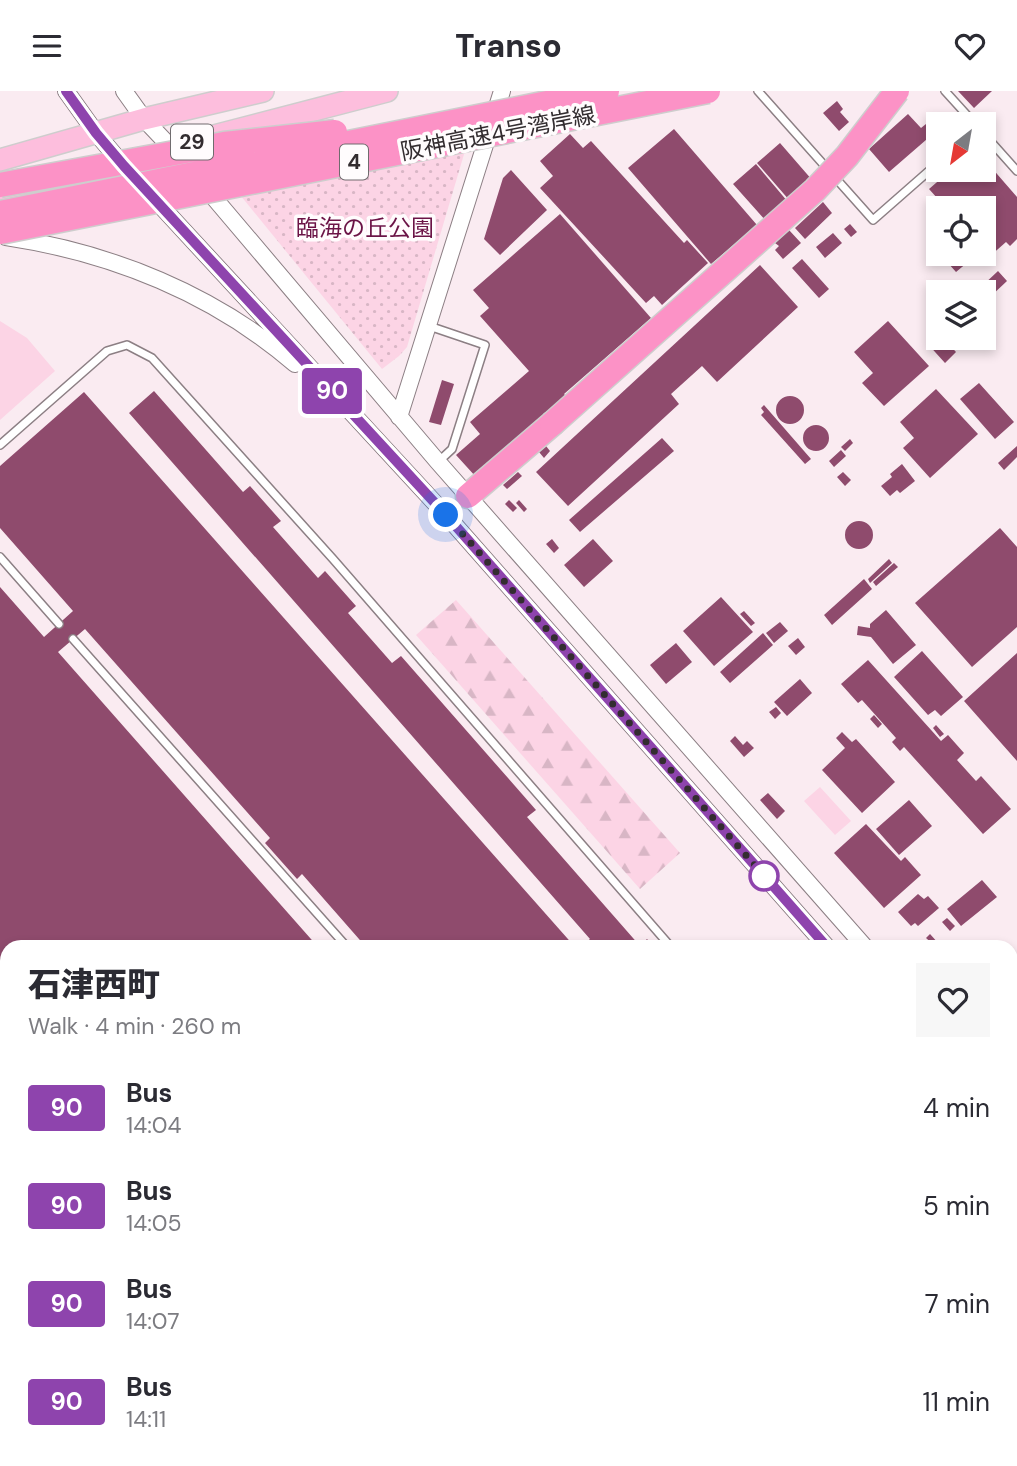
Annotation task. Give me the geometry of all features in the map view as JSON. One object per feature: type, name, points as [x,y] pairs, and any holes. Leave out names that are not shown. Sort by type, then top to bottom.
[{"type":"highway","points":[[0,185],[233,143],[449,118],[591,91]]},
{"type":"highway","name":"阪神高速4号湾岸線","points":[[0,212],[607,91]]},
{"type":"highway","name":"阪神高速4号湾岸線","points":[[0,234],[708,91]]},
{"type":"highway","points":[[468,496],[808,197],[847,156],[897,91]]},
{"type":"main road","name":"29","points":[[0,160],[144,119],[263,91]]},
{"type":"main road","name":"29","points":[[0,202],[124,166],[172,147],[387,91]]},
{"type":"street","points":[[66,91],[124,166],[446,515],[821,940]]},
{"type":"street","points":[[124,91],[144,119],[172,147],[399,417],[858,940]]},
{"type":"street","points":[[399,417],[502,91]]},
{"type":"street","points":[[0,234],[106,259],[138,270],[197,298],[275,347],[363,424]]},
{"type":"street","points":[[446,515],[468,496]]},
{"type":"lane","points":[[758,91],[873,221],[926,174]]},
{"type":"lane","points":[[946,91],[964,112]]},
{"type":"lane","points":[[996,147],[1017,171]]},
{"type":"lane","points":[[428,326],[485,345],[452,449],[438,462]]},
{"type":"lane","points":[[0,445],[107,351],[127,345],[152,358],[342,569],[665,940]]},
{"type":"lane","points":[[0,557],[59,624]]},
{"type":"lane","points":[[73,639],[341,940]]},
{"type":"green space","name":"臨海の丘公園","points":[[470,134],[407,347],[382,369],[227,179]]},
{"type":"green space","points":[[0,321],[27,338],[55,371],[0,420]]},
{"type":"green space","points":[[456,600],[680,853],[640,889],[416,635]]},
{"type":"green space","points":[[820,787],[851,821],[835,835],[804,801]]},
{"type":"building","points":[[958,91],[992,91],[974,108]]},
{"type":"building","points":[[837,101],[843,109],[840,112],[849,122],[839,131],[823,113]]},
{"type":"building","points":[[908,114],[921,128],[926,124],[926,140],[889,172],[869,149]]},
{"type":"building","points":[[674,129],[757,225],[711,264],[628,168]]},
{"type":"building","points":[[570,134],[583,148],[591,141],[684,243],[687,240],[708,263],[662,305],[654,296],[646,303],[540,188],[553,176],[540,161]]},
{"type":"building","points":[[780,143],[813,181],[790,201],[757,163]]},
{"type":"building","points":[[756,164],[788,202],[766,221],[733,184]]},
{"type":"building","points":[[511,170],[547,210],[500,255],[484,239],[503,178]]},
{"type":"building","points":[[996,173],[1017,197],[1017,239],[1010,246],[1006,242],[996,251],[996,196],[935,196],[929,189],[937,182],[996,182]]},
{"type":"building","points":[[823,202],[832,213],[805,239],[795,228]]},
{"type":"building","points":[[560,214],[651,318],[564,394],[567,397],[476,477],[456,455],[480,434],[470,422],[529,371],[480,316],[489,308],[473,290]]},
{"type":"building","points":[[850,224],[857,232],[851,237],[844,229]]},
{"type":"building","points":[[789,230],[801,243],[783,259],[775,250],[779,246],[775,243]]},
{"type":"building","points":[[833,233],[842,243],[825,258],[816,247]]},
{"type":"building","points":[[802,259],[829,289],[819,298],[792,268]]},
{"type":"building","points":[[760,265],[798,307],[717,382],[702,366],[671,394],[679,404],[568,506],[536,472]]},
{"type":"building","points":[[951,266],[963,266],[956,272]]},
{"type":"building","points":[[998,271],[1007,281],[996,291],[996,280],[988,280]]},
{"type":"building","points":[[888,321],[929,366],[884,406],[862,383],[873,373],[854,352]]},
{"type":"building","points":[[933,350],[956,352],[945,363]]},
{"type":"building","points":[[442,380],[454,384],[441,425],[429,422]]},
{"type":"building","points":[[979,383],[1014,422],[995,439],[960,399]]},
{"type":"building","points":[[936,389],[978,434],[930,478],[903,448],[914,438],[900,422]]},
{"type":"building","points":[[154,391],[243,492],[250,486],[281,521],[273,527],[318,578],[325,571],[356,606],[348,613],[392,663],[401,656],[536,810],[527,817],[635,940],[589,940],[129,413]]},
{"type":"building","points":[[84,392],[569,940],[360,940],[302,874],[297,879],[265,843],[270,838],[85,629],[58,652],[312,940],[0,940],[0,587],[44,637],[73,611],[0,528],[0,466]]},
{"type":"building","points":[[790,396],[800,400],[804,410],[800,420],[790,424],[780,420],[776,410],[780,400]]},
{"type":"building","points":[[764,405],[811,459],[805,464],[761,415]]},
{"type":"building","points":[[816,425],[825,429],[829,438],[825,447],[816,451],[807,447],[803,438],[807,429]]},
{"type":"building","points":[[662,438],[674,451],[580,532],[569,520]]},
{"type":"building","points":[[850,439],[853,443],[845,451],[841,447]]},
{"type":"building","points":[[546,446],[550,451],[544,458],[539,452]]},
{"type":"building","points":[[1017,446],[1017,457],[1004,470],[998,463]]},
{"type":"building","points":[[841,450],[846,456],[834,467],[829,461]]},
{"type":"building","points":[[902,464],[915,481],[900,493],[897,490],[890,496],[881,486]]},
{"type":"building","points":[[518,472],[522,476],[507,489],[503,485]]},
{"type":"building","points":[[843,472],[851,480],[845,486],[837,477]]},
{"type":"building","points":[[509,500],[517,508],[513,512],[505,504]]},
{"type":"building","points":[[519,500],[527,509],[524,512],[516,503]]},
{"type":"building","points":[[859,521],[869,525],[873,535],[869,545],[859,549],[849,545],[845,535],[849,525]]},
{"type":"building","points":[[1000,528],[1017,547],[1017,627],[972,667],[915,603]]},
{"type":"building","points":[[552,539],[559,548],[554,553],[546,544]]},
{"type":"building","points":[[593,539],[613,561],[584,587],[564,565]]},
{"type":"building","points":[[889,559],[892,563],[870,583],[868,579]]},
{"type":"building","points":[[894,563],[898,567],[876,586],[873,582]]},
{"type":"building","points":[[864,579],[872,589],[832,625],[824,615]]},
{"type":"building","points":[[721,597],[753,632],[714,666],[683,631]]},
{"type":"building","points":[[886,610],[916,645],[893,664],[871,637],[857,635],[858,626],[870,628],[870,624]]},
{"type":"building","points":[[744,611],[755,623],[751,626],[740,614]]},
{"type":"building","points":[[780,622],[788,631],[774,643],[766,633]]},
{"type":"building","points":[[763,633],[773,645],[730,683],[720,672]]},
{"type":"building","points":[[798,638],[805,647],[796,655],[788,646]]},
{"type":"building","points":[[676,643],[692,662],[666,684],[650,665]]},
{"type":"building","points":[[922,651],[963,697],[941,716],[935,710],[928,715],[894,677]]},
{"type":"building","points":[[1017,653],[1017,761],[964,701]]},
{"type":"building","points":[[868,660],[941,741],[948,735],[964,753],[957,760],[976,781],[981,776],[1011,809],[983,834],[904,747],[900,751],[892,742],[896,738],[862,700],[858,703],[841,684]]},
{"type":"building","points":[[800,679],[812,693],[787,716],[774,702]]},
{"type":"building","points":[[776,707],[781,713],[775,719],[769,712]]},
{"type":"building","points":[[874,715],[882,724],[878,728],[870,719]]},
{"type":"building","points":[[936,725],[944,734],[940,737],[933,728]]},
{"type":"building","points":[[842,732],[852,742],[856,739],[895,782],[862,813],[822,770],[845,748],[836,738]]},
{"type":"building","points":[[735,736],[743,745],[747,741],[754,748],[744,757],[730,741]]},
{"type":"building","points":[[768,793],[785,811],[777,819],[760,800]]},
{"type":"building","points":[[909,800],[932,826],[899,855],[876,829]]},
{"type":"building","points":[[866,824],[901,861],[905,857],[921,875],[884,908],[834,853]]},
{"type":"building","points":[[982,880],[997,897],[961,926],[947,909]]},
{"type":"building","points":[[918,894],[924,899],[928,896],[939,908],[918,926],[915,923],[911,926],[898,912]]},
{"type":"building","points":[[947,918],[955,926],[950,931],[942,922]]},
{"type":"bus line","name":"90","points":[[66,91],[124,166],[446,515],[821,940]]},
{"type":"route","points":[[446,515],[767,879],[764,876]]}]
